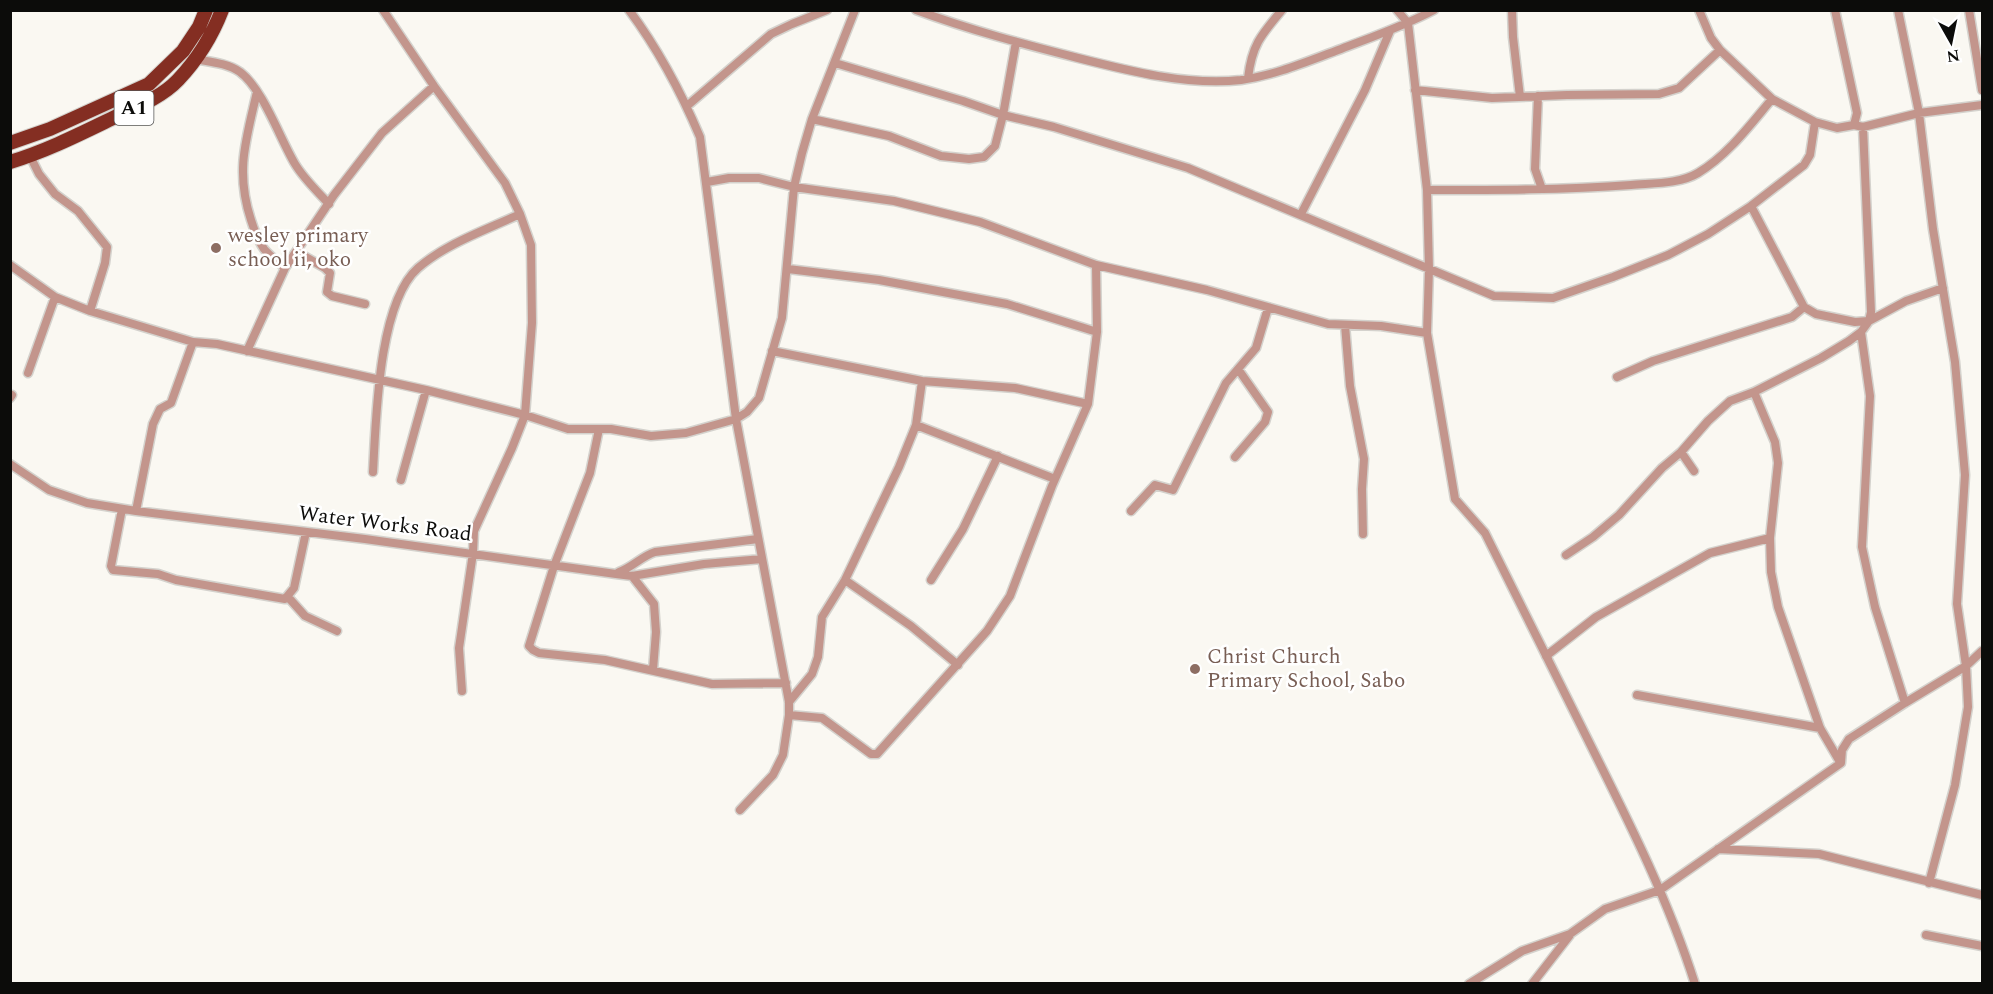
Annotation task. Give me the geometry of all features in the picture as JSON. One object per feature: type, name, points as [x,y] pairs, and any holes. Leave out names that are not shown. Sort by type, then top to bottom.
[{"type":"highway","name":"A1","points":[[10,143],[50,129],[149,84],[183,51],[199,27],[206,10]]},
{"type":"highway","name":"A1","points":[[10,162],[60,143],[157,97],[177,81],[195,59],[212,34],[222,10]]},
{"type":"street","points":[[384,10],[434,86],[505,183],[520,214],[531,245],[532,323],[525,415],[474,531],[473,553],[459,648],[462,691]]},
{"type":"street","points":[[629,10],[647,35],[687,106],[700,137],[736,418],[789,702],[783,755],[773,775],[740,810]]},
{"type":"street","points":[[687,106],[771,34],[827,10]]},
{"type":"street","points":[[10,265],[55,297],[90,311],[193,342],[217,344],[426,390],[525,415],[568,429],[611,429],[651,436],[686,433],[736,418],[747,412],[759,398],[782,318],[794,187],[802,153],[812,119],[855,10]]},
{"type":"street","points":[[916,10],[974,31],[1121,69],[1166,77],[1207,80],[1274,74],[1390,31],[1434,10]]},
{"type":"street","points":[[1248,78],[1250,62],[1258,39],[1282,10]]},
{"type":"street","points":[[1397,10],[1408,23],[1426,190],[1429,269],[1427,333],[1455,499],[1485,533],[1546,656],[1660,890],[1685,951],[1695,984]]},
{"type":"street","points":[[1512,10],[1520,97]]},
{"type":"street","points":[[1699,10],[1720,50],[1772,99],[1815,122],[1837,128],[1858,126],[1919,113],[1983,105]]},
{"type":"street","points":[[1566,555],[1593,537],[1619,515],[1662,468],[1681,452],[1708,421],[1730,401],[1754,392],[1821,358],[1861,332],[1869,321],[1871,312],[1857,113],[1835,10]]},
{"type":"street","points":[[1898,10],[1919,113],[1933,229],[1955,362],[1965,475],[1957,604],[1966,666],[1968,707],[1955,785],[1929,883]]},
{"type":"street","points":[[1969,10],[1983,90]]},
{"type":"street","points":[[1300,214],[1365,90],[1390,31]]},
{"type":"street","points":[[812,119],[889,136],[941,156],[969,159],[984,157],[995,146],[1016,42]]},
{"type":"street","points":[[1415,90],[1492,98],[1659,94],[1679,88],[1720,50]]},
{"type":"street","points":[[195,59],[232,68],[243,75],[257,92],[296,165],[311,186],[329,204]]},
{"type":"street","points":[[835,63],[1003,115],[1054,127],[1188,168],[1494,296],[1553,298],[1668,255],[1708,234],[1751,206],[1804,165],[1810,155],[1815,122]]},
{"type":"street","points":[[247,351],[285,268],[329,204],[382,134],[434,86]]},
{"type":"street","points":[[257,92],[241,168],[246,204],[255,234],[265,251],[285,268]]},
{"type":"street","points":[[1538,96],[1535,169],[1542,189]]},
{"type":"street","points":[[1426,190],[1574,190],[1682,179],[1697,174],[1722,155],[1772,99]]},
{"type":"street","points":[[30,156],[39,174],[55,194],[78,211],[107,247],[105,263],[90,311]]},
{"type":"street","points":[[707,182],[729,178],[759,178],[794,187],[894,201],[980,222],[1096,265],[1207,290],[1328,324],[1381,326],[1427,333]]},
{"type":"street","points":[[1751,206],[1804,307],[1816,315],[1855,322],[1869,321],[1906,301],[1943,288]]},
{"type":"street","points":[[373,472],[386,332],[404,286],[417,269],[450,246],[520,214]]},
{"type":"street","points":[[297,252],[326,268],[330,273],[327,292],[332,296],[365,304]]},
{"type":"street","points":[[789,715],[822,718],[871,754],[878,754],[987,631],[1010,596],[1055,479],[1088,404],[1097,332],[1096,265]]},
{"type":"street","points":[[788,269],[879,280],[1007,304],[1097,332]]},
{"type":"street","points":[[28,373],[55,297]]},
{"type":"street","points":[[1617,377],[1653,361],[1792,317],[1804,307]]},
{"type":"street","points":[[1131,511],[1155,485],[1173,490],[1226,383],[1256,348],[1268,308]]},
{"type":"street","points":[[1345,325],[1350,386],[1364,459],[1363,534]]},
{"type":"street","points":[[1861,332],[1870,396],[1862,547],[1875,607],[1905,703]]},
{"type":"street","points":[[136,511],[153,424],[160,409],[171,403],[193,342]]},
{"type":"street","points":[[772,351],[922,381],[1015,388],[1088,404]]},
{"type":"street","points":[[1235,457],[1265,422],[1268,412],[1238,369]]},
{"type":"street","points":[[789,702],[812,674],[818,657],[822,617],[845,580],[890,486],[916,424],[922,381]]},
{"type":"street","points":[[401,480],[426,390]]},
{"type":"street","points":[[1754,392],[1775,442],[1778,463],[1770,538],[1771,572],[1778,607],[1820,728],[1841,763]]},
{"type":"street","points":[[916,424],[1055,479]]},
{"type":"street","points":[[599,429],[590,473],[554,566],[529,646],[540,654],[604,660],[712,684],[786,683]]},
{"type":"street","points":[[1681,452],[1694,471]]},
{"type":"street","points":[[931,580],[963,529],[998,456]]},
{"type":"street","name":"Water Works Road","points":[[10,464],[49,490],[87,503],[632,576]]},
{"type":"street","points":[[122,508],[111,566],[113,570],[158,574],[176,580],[285,599],[294,588],[306,532]]},
{"type":"street","points":[[1546,656],[1596,617],[1710,553],[1770,538]]},
{"type":"street","points":[[616,573],[629,569],[655,552],[759,539]]},
{"type":"street","points":[[653,670],[656,632],[654,604],[632,576],[704,564],[762,559]]},
{"type":"street","points":[[845,580],[911,626],[958,665]]},
{"type":"street","points":[[288,597],[305,616],[337,631]]},
{"type":"street","points":[[1841,763],[1842,750],[1849,740],[1966,666],[1983,651]]},
{"type":"street","points":[[1637,695],[1820,728]]},
{"type":"street","points":[[1469,984],[1522,951],[1570,934],[1605,909],[1660,890],[1841,763]]},
{"type":"street","points":[[1718,849],[1819,854],[1983,896]]},
{"type":"street","points":[[1660,890],[1690,984]]},
{"type":"street","points":[[1532,984],[1570,934]]},
{"type":"street","points":[[1926,935],[1983,946]]},
{"type":"place","name":"wesley primary school ii, oko","points":[[216,248]]},
{"type":"place","name":"Christ Church Primary School, Sabo","points":[[1195,669]]}]
